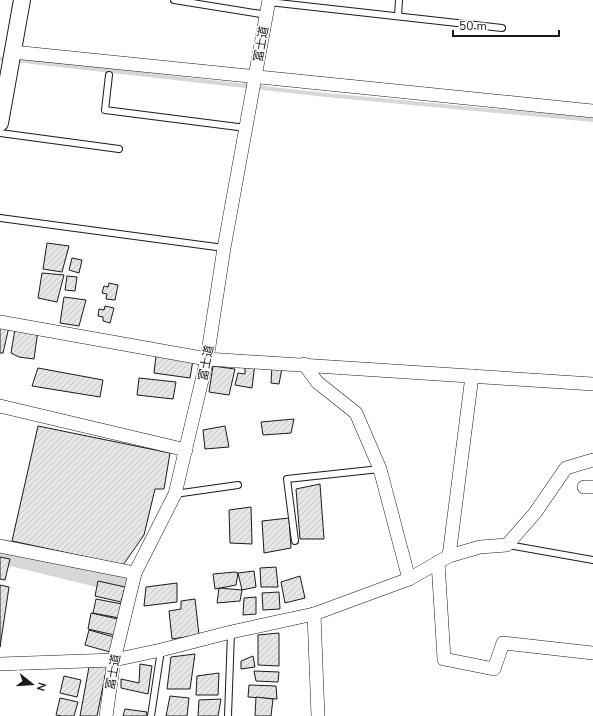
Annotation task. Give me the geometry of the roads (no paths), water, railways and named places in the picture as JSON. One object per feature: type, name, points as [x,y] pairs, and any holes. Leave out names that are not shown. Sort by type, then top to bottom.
[{"type":"street","points":[[0,123],[22,0]]},
{"type":"street","name":"富士道","points":[[106,716],[114,660],[135,573],[175,494],[207,359],[224,248],[269,1]]},
{"type":"street","points":[[12,52],[110,69],[593,111]]},
{"type":"street","points":[[0,322],[207,359],[304,364],[593,384]]},
{"type":"street","points":[[304,364],[317,382],[356,413],[380,469],[409,579]]},
{"type":"street","points":[[472,376],[444,559],[444,660],[494,669],[503,643],[593,653]]},
{"type":"street","points":[[0,406],[186,450]]},
{"type":"street","points":[[0,664],[114,660],[314,614],[409,579],[444,559],[480,547],[507,545],[535,513],[566,468],[593,460]]},
{"type":"street","points":[[0,546],[135,573]]},
{"type":"street","points":[[314,614],[318,716]]},
{"type":"lane","points":[[174,0],[266,15]]},
{"type":"lane","points":[[398,16],[399,0]]},
{"type":"lane","points":[[269,1],[502,28]]},
{"type":"lane","points":[[110,69],[105,110],[246,128]]},
{"type":"lane","points":[[0,133],[119,149]]},
{"type":"lane","points":[[0,218],[224,248]]},
{"type":"lane","points":[[295,541],[287,480],[380,469]]},
{"type":"lane","points":[[175,494],[238,485]]},
{"type":"lane","points":[[507,545],[593,560]]},
{"type":"lane","points":[[228,716],[231,632]]},
{"type":"lane","points":[[151,716],[161,650]]},
{"type":"waterway","points":[[0,59],[8,59]]},
{"type":"waterway","points":[[15,60],[326,95],[593,120]]},
{"type":"waterway","points":[[6,552],[121,580]]}]
